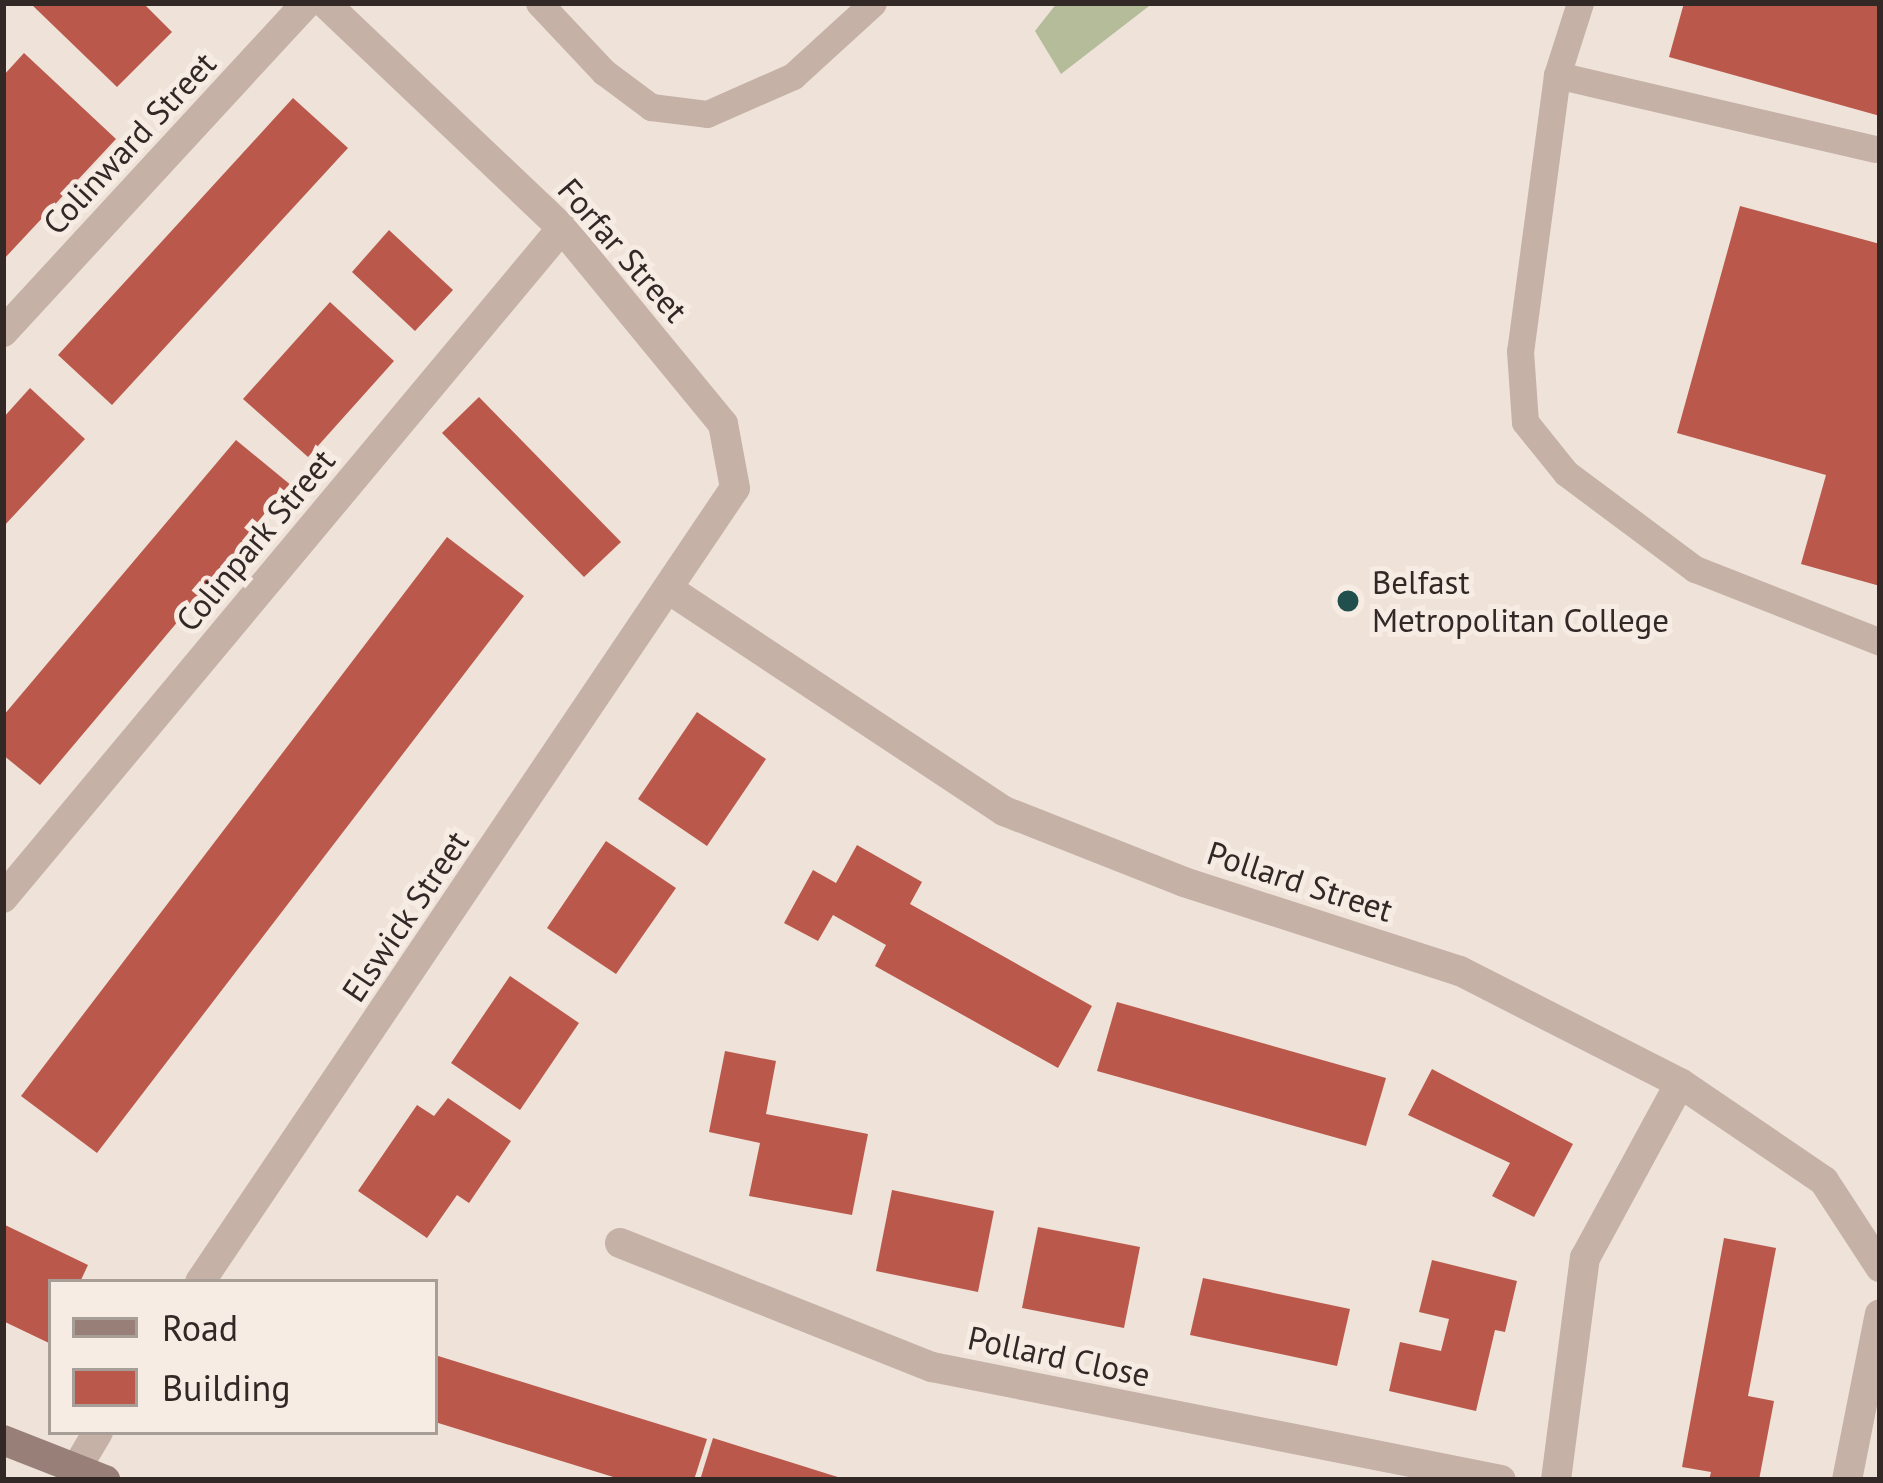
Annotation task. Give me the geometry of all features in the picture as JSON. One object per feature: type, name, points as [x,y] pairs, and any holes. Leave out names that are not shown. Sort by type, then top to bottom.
[{"type":"main road","points":[[3,1440],[91,1475]]},
{"type":"street","name":"Colinward Street","points":[[3,332],[307,3]]},
{"type":"street","name":"Forfar Street","points":[[325,3],[562,228],[723,424],[735,488],[670,590]]},
{"type":"street","name":"Colinpark Street","points":[[3,898],[562,228]]},
{"type":"street","name":"Pollard Street","points":[[670,590],[1004,811],[1184,881],[1460,971],[1680,1083],[1824,1181],[1880,1268]]},
{"type":"street","name":"Elswick Street","points":[[202,1279],[670,590]]},
{"type":"street","points":[[1556,1480],[1585,1258],[1680,1083]]},
{"type":"street","name":"Pollard Close","points":[[620,1243],[932,1367],[1501,1480]]},
{"type":"street","points":[[1847,1480],[1880,1314]]},
{"type":"street","points":[[91,1475],[98,1435]]},
{"type":"lane","points":[[539,3],[604,72],[651,107],[707,114],[770,91],[874,3]]},
{"type":"lane","points":[[1580,3],[1557,74],[1520,351],[1525,422],[1566,473],[1695,569],[1880,642]]},
{"type":"lane","points":[[1557,74],[1874,149]]},
{"type":"green space","points":[[1057,3],[1153,3],[1061,74],[1035,31]]},
{"type":"building","points":[[30,3],[143,3],[172,32],[117,87]]},
{"type":"building","points":[[1684,3],[1880,3],[1880,116],[1669,57]]},
{"type":"building","points":[[24,53],[116,139],[3,260],[3,76]]},
{"type":"building","points":[[293,98],[348,148],[112,405],[58,355]]},
{"type":"building","points":[[1740,206],[1880,244],[1880,586],[1801,564],[1826,475],[1677,433]]},
{"type":"building","points":[[389,230],[453,290],[415,331],[352,272]]},
{"type":"building","points":[[330,302],[394,361],[308,457],[243,399]]},
{"type":"building","points":[[30,388],[85,439],[3,527],[3,418]]},
{"type":"building","points":[[479,397],[621,542],[584,577],[442,433]]},
{"type":"building","points":[[236,440],[292,486],[40,785],[3,755],[3,716]]},
{"type":"building","points":[[447,537],[524,596],[97,1153],[21,1096]]},
{"type":"building","points":[[697,712],[766,759],[707,846],[638,799]]},
{"type":"building","points":[[606,841],[676,888],[616,974],[547,928]]},
{"type":"building","points":[[857,845],[922,882],[910,904],[1092,1006],[1058,1068],[875,966],[886,945],[833,915],[818,941],[784,923],[813,870],[836,883]]},
{"type":"building","points":[[510,976],[579,1023],[520,1110],[451,1063]]},
{"type":"building","points":[[1117,1002],[1386,1078],[1366,1146],[1097,1071]]},
{"type":"building","points":[[725,1051],[776,1061],[766,1114],[868,1134],[852,1215],[749,1196],[760,1143],[709,1132]]},
{"type":"building","points":[[1432,1069],[1573,1144],[1534,1217],[1492,1196],[1510,1163],[1408,1115]]},
{"type":"building","points":[[448,1098],[511,1141],[469,1203],[457,1195],[427,1238],[358,1191],[417,1105],[434,1116]]},
{"type":"building","points":[[892,1190],[994,1211],[978,1292],[876,1271]]},
{"type":"building","points":[[3,1224],[88,1265],[81,1279],[48,1279],[48,1343],[3,1321]]},
{"type":"building","points":[[1038,1227],[1140,1247],[1124,1328],[1022,1308]]},
{"type":"building","points":[[1724,1238],[1776,1248],[1748,1396],[1774,1401],[1759,1480],[1709,1480],[1711,1472],[1682,1467]]},
{"type":"building","points":[[1432,1260],[1517,1281],[1505,1332],[1495,1330],[1476,1411],[1389,1391],[1400,1342],[1441,1351],[1449,1319],[1419,1312]]},
{"type":"building","points":[[1203,1278],[1350,1309],[1337,1366],[1190,1335]]},
{"type":"building","points":[[438,1356],[707,1439],[694,1480],[623,1480],[438,1423]]},
{"type":"building","points":[[713,1438],[844,1479],[844,1480],[700,1480]]},
{"type":"place","name":"Belfast Metropolitan College","points":[[1348,601]]}]
